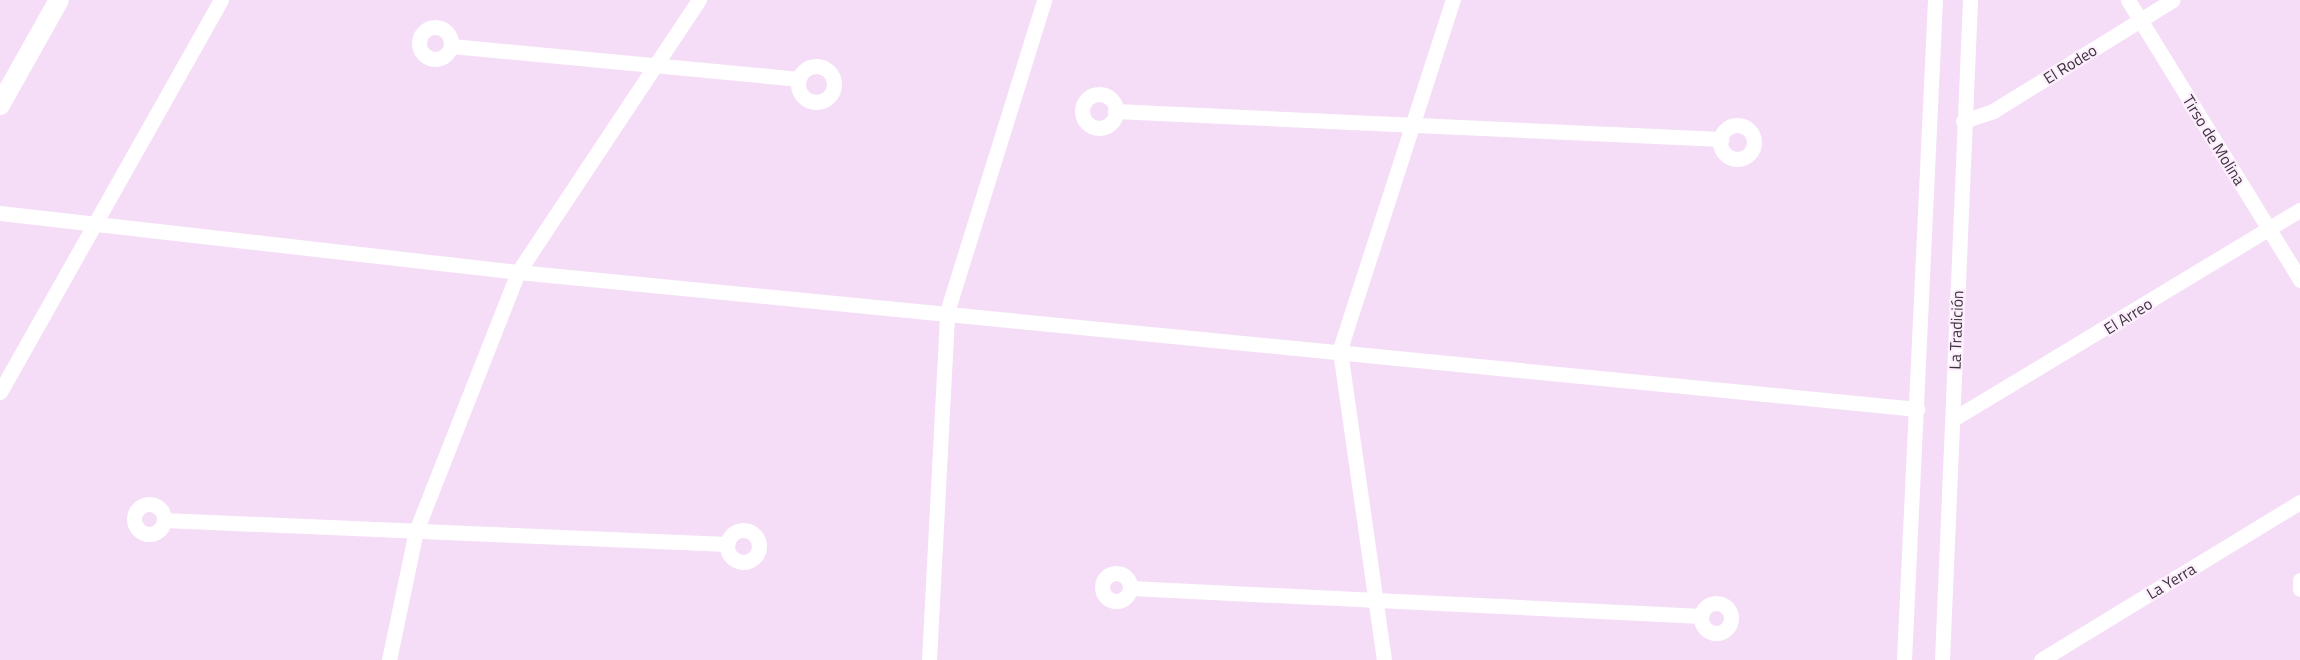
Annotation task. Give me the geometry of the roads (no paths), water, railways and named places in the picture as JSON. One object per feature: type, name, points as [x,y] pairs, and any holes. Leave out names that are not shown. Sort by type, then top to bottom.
[{"type":"street","points":[[0,105],[59,0]]},
{"type":"street","points":[[0,392],[221,0]]},
{"type":"street","points":[[389,660],[416,531],[518,272],[658,68],[699,0]]},
{"type":"street","points":[[929,660],[947,312],[1044,0]]},
{"type":"street","points":[[1384,660],[1340,350],[1453,0]]},
{"type":"street","points":[[1904,660],[1935,0]]},
{"type":"street","name":"La Tradición","points":[[1942,660],[1963,121],[1970,0]]},
{"type":"street","name":"Tirso de Molina","points":[[2128,0],[2300,280]]},
{"type":"street","name":"El Rodeo","points":[[1963,121],[1993,111],[2173,0]]},
{"type":"street","points":[[451,46],[798,80]]},
{"type":"street","points":[[1115,111],[1721,139]]},
{"type":"street","name":"El Arreo","points":[[1953,419],[2300,210]]},
{"type":"street","points":[[0,213],[92,227],[518,272],[1340,350],[1917,409]]},
{"type":"street","name":"La Yerra","points":[[2041,660],[2300,502]]},
{"type":"street","points":[[164,520],[727,544]]},
{"type":"street","points":[[2300,580],[2300,589]]},
{"type":"street","points":[[1131,588],[1375,598],[1701,616]]}]
